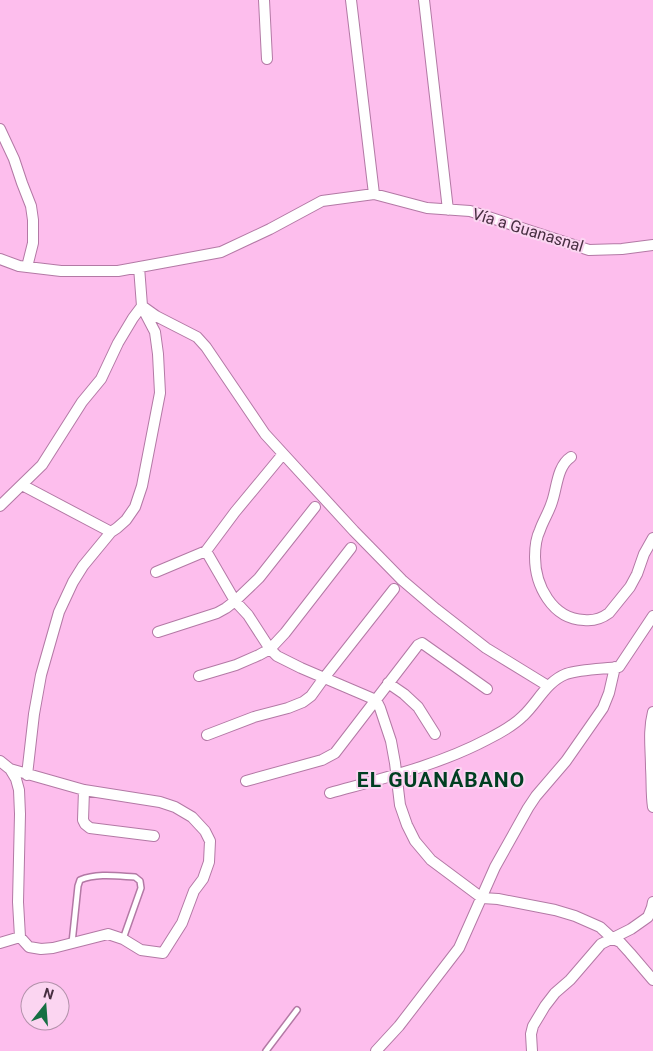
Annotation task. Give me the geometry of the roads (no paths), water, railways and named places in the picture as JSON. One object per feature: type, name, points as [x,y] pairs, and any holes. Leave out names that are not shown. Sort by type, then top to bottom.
[{"type":"street","points":[[264,0],[267,59]]},
{"type":"street","points":[[0,259],[19,266],[61,272],[118,271],[221,252],[270,229],[322,201],[374,194],[351,0],[356,0]]},
{"type":"street","points":[[424,0],[448,210]]},
{"type":"street","points":[[0,130],[14,159],[31,206],[33,243],[27,267]]},
{"type":"street","name":"Vía a Guanasnal","points":[[374,194],[428,208],[470,212],[589,250],[622,249],[653,245]]},
{"type":"street","points":[[27,775],[34,714],[41,675],[59,612],[84,566],[111,532],[126,520],[134,508],[142,486],[160,393],[155,332],[142,306],[139,267]]},
{"type":"street","points":[[142,306],[156,316],[197,337],[206,347],[265,434],[402,580],[486,648],[548,686]]},
{"type":"street","points":[[0,506],[42,465],[82,402],[101,379],[118,343],[142,306]]},
{"type":"street","points":[[156,572],[206,552],[235,512],[282,454]]},
{"type":"street","points":[[571,457],[562,467],[552,502],[540,529],[536,551],[538,578],[544,593],[552,605],[573,619],[596,620],[605,616],[630,587],[653,538]]},
{"type":"street","points":[[22,485],[111,532]]},
{"type":"street","points":[[158,632],[217,613],[235,601],[259,578],[315,507]]},
{"type":"street","points":[[199,676],[236,665],[270,649],[285,633],[352,548]]},
{"type":"street","points":[[206,552],[235,601],[248,615],[270,649],[277,656],[376,700],[389,734],[397,775],[400,805],[415,841],[431,860],[482,898],[498,899],[555,910],[600,927],[613,939],[620,942],[653,980]]},
{"type":"street","points":[[207,735],[254,717],[288,708],[303,702],[311,696],[394,588]]},
{"type":"street","points":[[330,793],[397,775],[444,759],[489,738],[525,715],[548,686],[557,679],[567,674],[619,666],[653,616]]},
{"type":"street","points":[[246,781],[322,760],[335,753],[418,645],[422,643],[487,689]]},
{"type":"street","points":[[376,1051],[399,1026],[459,948],[495,867],[528,808],[566,761],[603,708],[609,694],[615,667]]},
{"type":"street","points":[[388,684],[404,694],[418,707],[435,734]]},
{"type":"street","points":[[653,712],[650,725],[651,795],[653,807]]},
{"type":"street","points":[[0,761],[10,769],[27,775],[84,790],[160,802],[175,807],[192,817],[205,830],[210,841],[209,862],[203,879],[194,891],[182,923],[163,953],[141,950],[123,939],[108,934],[54,948],[42,949],[29,947],[20,937],[18,902],[20,814],[16,779],[10,769]]},
{"type":"street","points":[[84,790],[83,820],[90,828],[154,836]]},
{"type":"street","points":[[532,1051],[531,1034],[533,1026],[555,993],[570,980],[601,944],[632,929],[648,918],[653,902]]},
{"type":"street","points":[[0,943],[20,937]]},
{"type":"lane","points":[[72,943],[78,886],[80,880],[88,877],[135,877],[140,881],[140,888],[123,939]]},
{"type":"lane","points":[[266,1051],[297,1010]]},
{"type":"district","name":"EL GUANÁBANO","points":[[441,780]]}]
